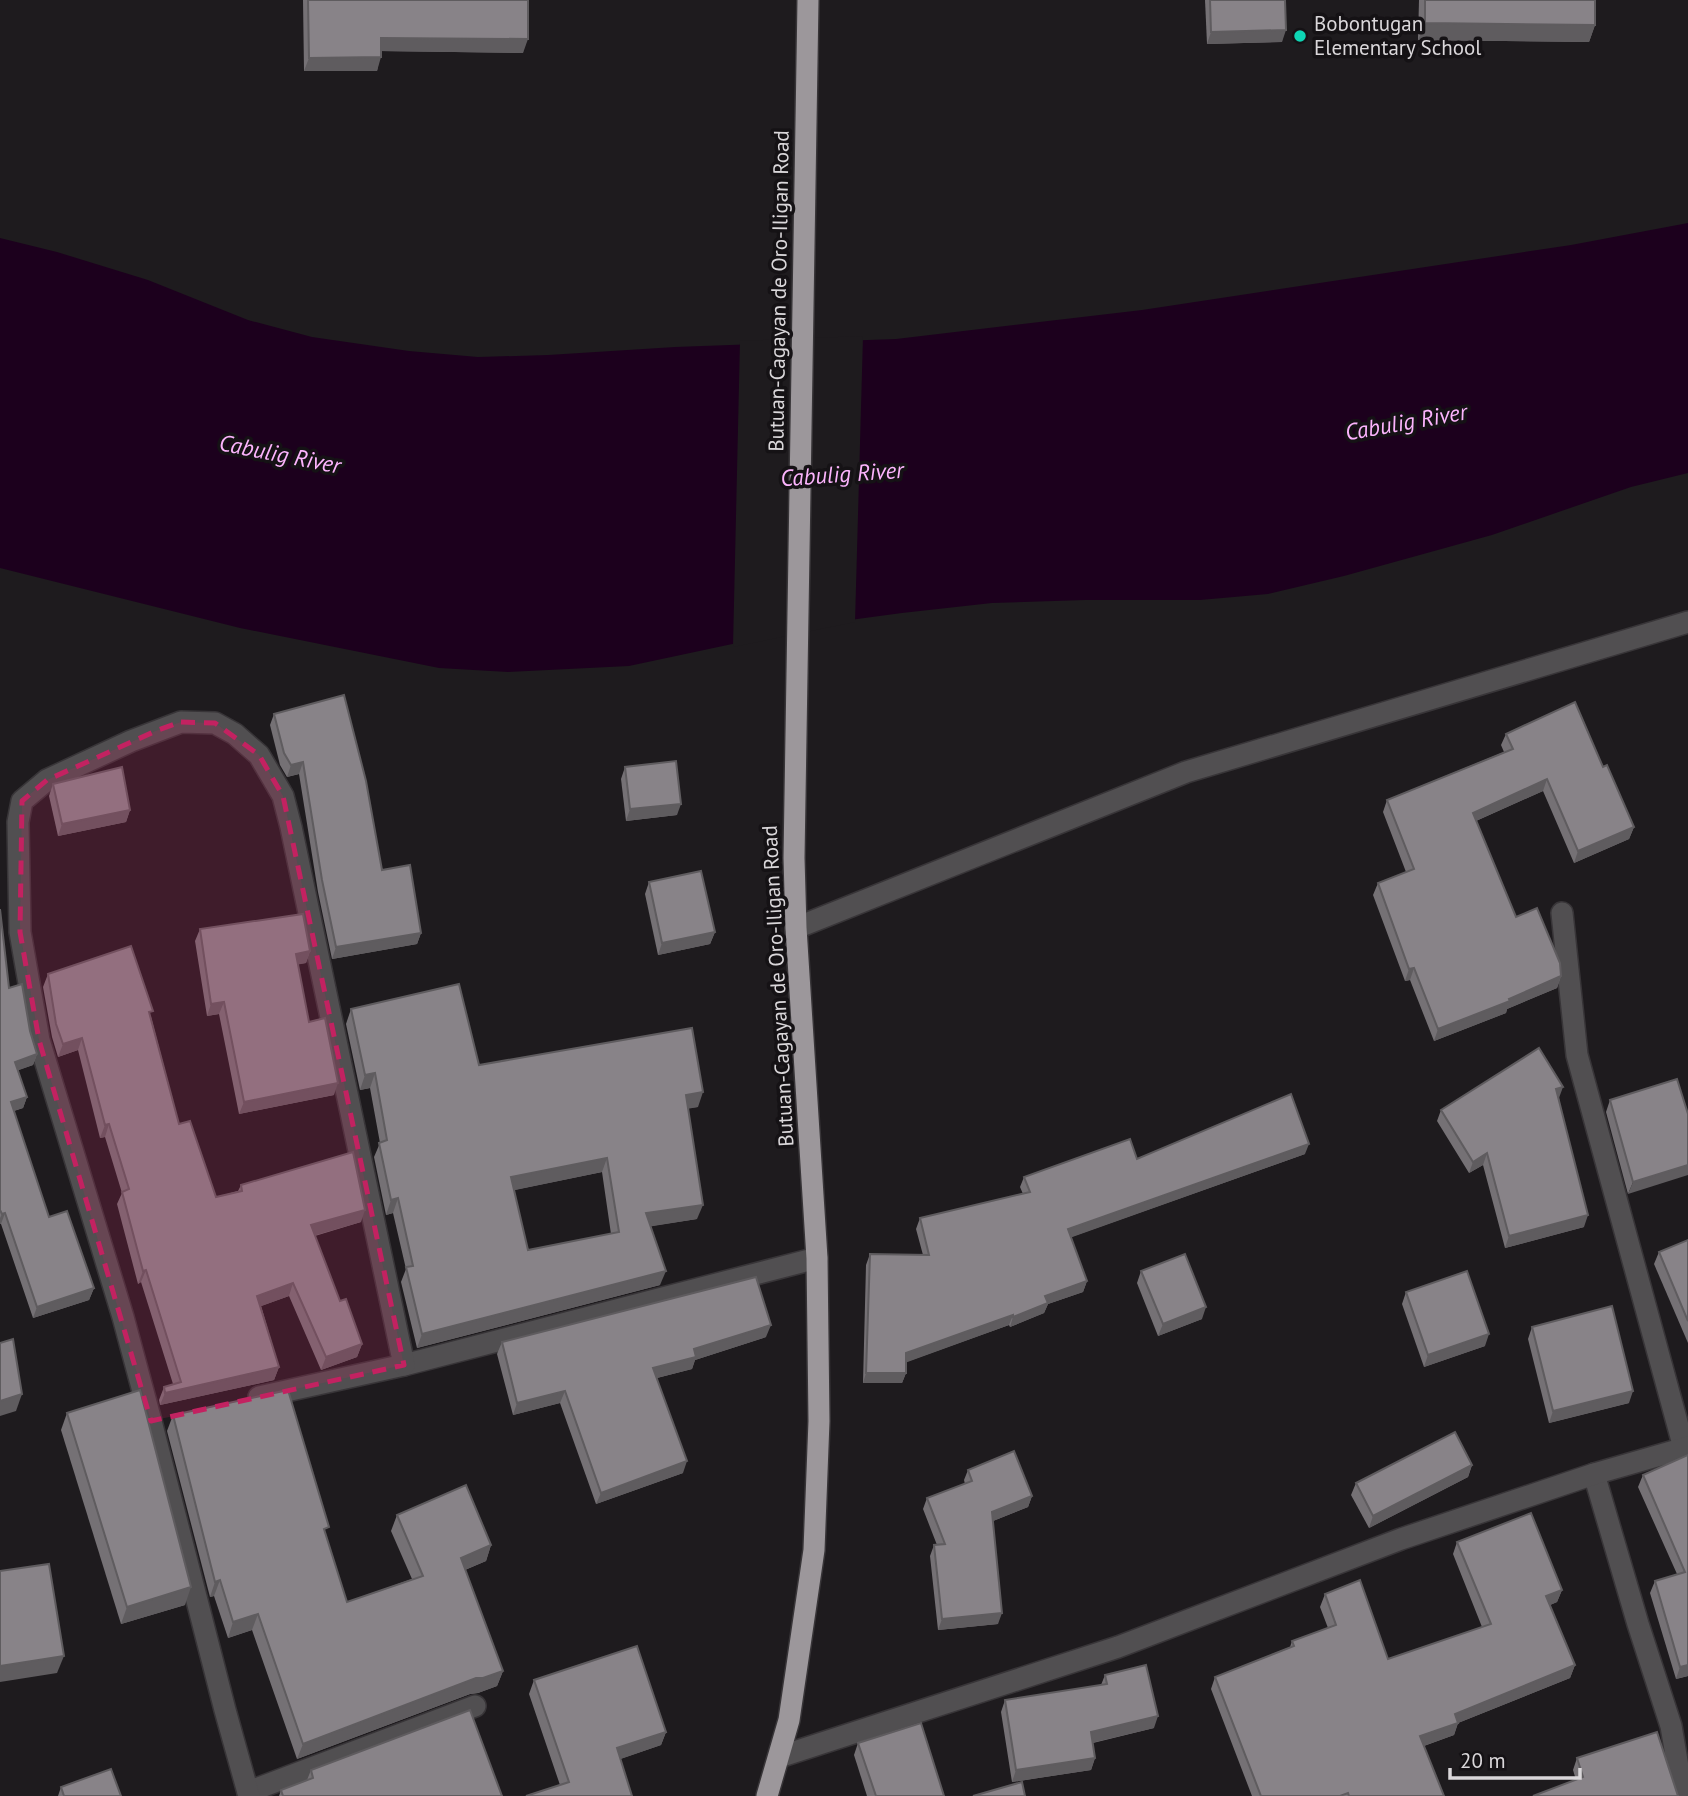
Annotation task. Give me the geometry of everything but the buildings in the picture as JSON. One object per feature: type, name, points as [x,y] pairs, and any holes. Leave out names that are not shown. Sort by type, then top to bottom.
[{"type":"highway","name":"Butuan-Cagayan de Oro-Iligan Road","points":[[767,1796],[789,1720],[814,1550],[819,1421],[817,1258],[794,858],[808,0]]},
{"type":"street","points":[[796,928],[1186,772],[1688,622]]},
{"type":"street","points":[[404,1365],[284,796],[260,755],[235,734],[215,723],[181,722],[131,741],[47,780],[22,801],[18,822],[20,932],[39,1040],[123,1317],[158,1420],[225,1710],[248,1794],[475,1706]]},
{"type":"street","points":[[779,1757],[1118,1647],[1402,1539],[1594,1474],[1686,1448],[1577,1055],[1562,913]]},
{"type":"street","points":[[244,1400],[404,1365],[817,1258]]},
{"type":"street","points":[[1594,1474],[1671,1726],[1683,1796]]},
{"type":"highlighted area","points":[[181,722],[215,723],[259,755],[283,796],[404,1365],[151,1421],[39,1040],[20,932],[22,801],[47,780]]},
{"type":"water","name":"Cabulig River","points":[[1688,223],[1688,473],[1631,487],[1492,535],[1268,594],[1200,600],[992,603],[835,622],[629,666],[508,672],[439,668],[240,628],[0,568],[0,238],[148,280],[248,320],[312,337],[409,351],[478,357],[896,339],[1142,310],[1571,245]]},
{"type":"pier","points":[[863,336],[855,622],[733,647],[740,341]]},
{"type":"place","name":"Bobontugan Elementary School","points":[[1300,36]]}]
